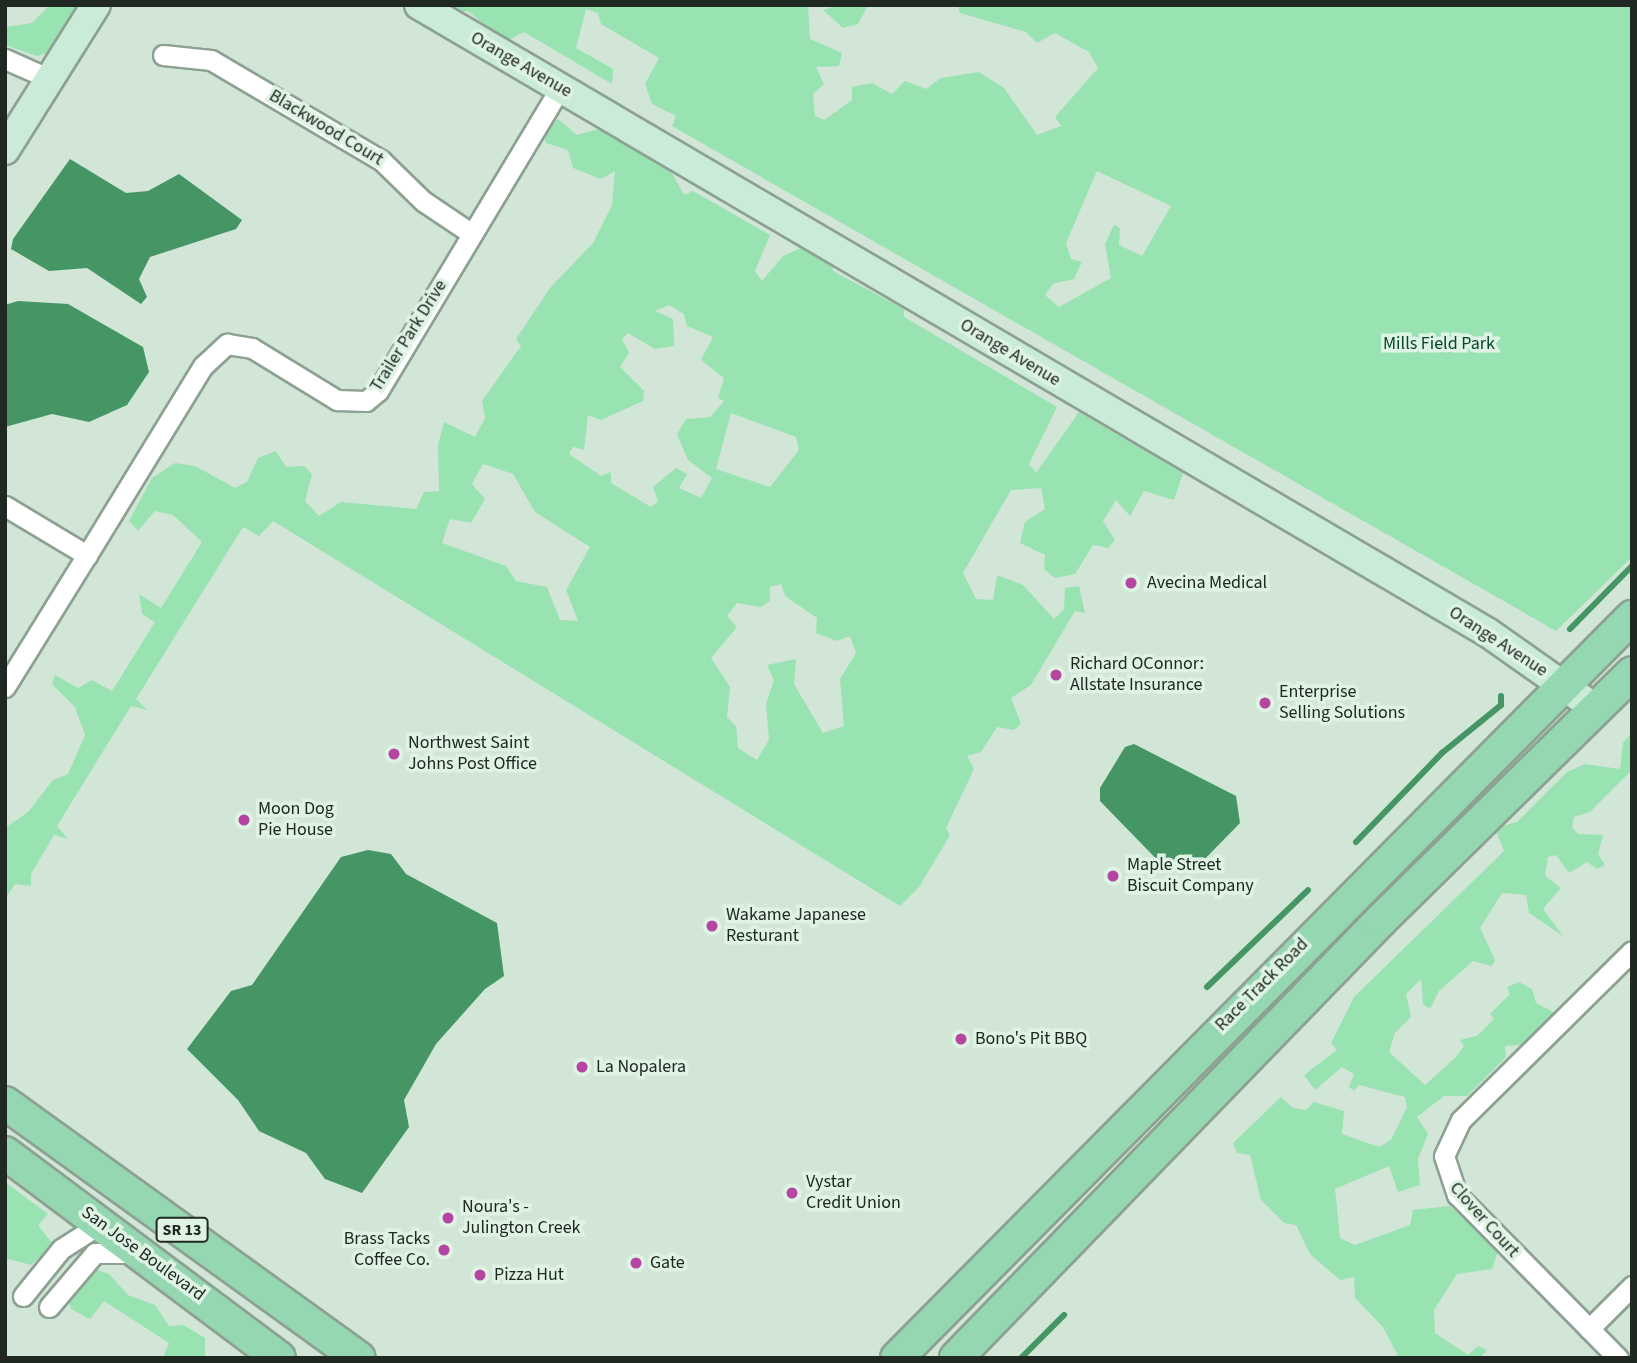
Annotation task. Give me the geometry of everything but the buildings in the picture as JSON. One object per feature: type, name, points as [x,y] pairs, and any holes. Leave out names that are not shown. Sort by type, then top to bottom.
[{"type":"main road","name":"Race Track Road","points":[[897,1358],[1122,1127],[1632,617]]},
{"type":"main road","points":[[956,1358],[1150,1155],[1632,673]]},
{"type":"main road","name":"SR 13","points":[[5,1103],[359,1358]]},
{"type":"main road","points":[[1122,1127],[1150,1155]]},
{"type":"main road","points":[[5,1142],[91,1185],[124,1189]]},
{"type":"main road","name":"San Jose Boulevard","points":[[5,1153],[279,1358]]},
{"type":"main road","points":[[1029,1221],[1057,1250]]},
{"type":"main road","points":[[100,1224],[134,1225],[238,1270]]},
{"type":"street","points":[[5,150],[96,5]]},
{"type":"street","name":"Orange Avenue","points":[[419,5],[1487,632],[1596,709]]},
{"type":"street","name":"Blackwood Court","points":[[163,55],[211,60],[381,160],[422,201],[472,234]]},
{"type":"street","points":[[5,59],[50,79]]},
{"type":"street","name":"Trailer Park Drive","points":[[87,555],[214,351],[239,343],[337,400],[366,401],[472,234],[560,88]]},
{"type":"street","points":[[5,506],[87,555],[5,687]]},
{"type":"street","name":"Clover Court","points":[[1618,1358],[1457,1195],[1444,1156],[1461,1120],[1632,951]]},
{"type":"street","points":[[23,1296],[61,1249],[100,1224]]},
{"type":"street","points":[[49,1307],[95,1253],[140,1253]]},
{"type":"street","points":[[1589,1329],[1632,1286]]},
{"type":"green space","points":[[50,5],[83,5],[54,51],[37,56],[5,45],[6,27],[32,23]]},
{"type":"green space","name":"Mills Field Park","points":[[443,5],[808,5],[810,39],[842,53],[839,66],[816,67],[824,84],[813,94],[815,116],[824,120],[852,100],[852,87],[872,83],[892,94],[905,81],[926,89],[941,78],[979,72],[1004,88],[1037,135],[1061,126],[1055,117],[1098,68],[1089,52],[1055,33],[1037,43],[1026,32],[960,13],[958,5],[1632,5],[1632,557],[1556,631],[672,126],[676,116],[652,104],[645,84],[659,58],[601,24],[598,13],[586,9],[576,48],[613,69],[612,84],[524,32],[505,42],[468,11],[451,12]],"holes":[[[1097,171],[1171,206],[1142,256],[1119,245],[1120,228],[1114,225],[1105,244],[1111,278],[1059,307],[1045,295],[1053,284],[1074,279],[1082,262],[1071,259],[1066,243]]]},
{"type":"green space","points":[[838,5],[868,5],[858,24],[843,28],[823,10]]},
{"type":"green space","points":[[558,119],[577,135],[606,127],[671,171],[684,195],[693,191],[770,235],[755,271],[762,281],[783,256],[805,246],[832,262],[833,271],[904,309],[904,317],[1057,407],[1029,464],[1036,473],[1079,412],[1183,473],[1174,500],[1144,491],[1130,516],[1116,500],[1103,521],[1115,540],[1108,548],[1093,545],[1075,574],[1055,578],[1044,569],[1045,555],[1020,543],[1025,522],[1045,509],[1041,488],[1011,490],[963,573],[976,599],[993,600],[997,575],[1023,585],[1054,619],[1064,609],[1065,588],[1079,586],[1085,613],[1075,611],[1031,685],[1011,698],[1021,724],[1014,730],[997,727],[981,752],[967,756],[974,769],[946,828],[950,835],[919,887],[900,906],[273,521],[259,536],[243,527],[136,699],[147,710],[131,706],[57,826],[68,839],[54,835],[31,874],[31,886],[15,884],[5,899],[5,828],[28,812],[53,780],[68,774],[85,735],[75,707],[52,684],[55,675],[78,688],[92,680],[112,691],[155,622],[142,614],[139,594],[161,608],[202,542],[173,515],[155,511],[138,531],[129,521],[152,478],[175,463],[195,466],[235,488],[247,482],[258,458],[276,451],[286,467],[304,466],[312,474],[305,501],[319,516],[341,502],[416,509],[424,492],[439,491],[438,445],[444,422],[475,437],[485,418],[482,401],[521,346],[516,339],[550,288],[593,243],[612,205],[615,171],[601,179],[573,168],[568,150],[546,143],[544,134]],"holes":[[[669,305],[684,314],[687,326],[713,337],[701,360],[724,378],[718,398],[724,401],[710,417],[686,419],[677,434],[688,460],[712,478],[701,498],[679,488],[687,474],[676,468],[653,487],[658,501],[651,507],[611,483],[611,472],[601,476],[569,454],[573,447],[584,450],[588,415],[601,420],[643,401],[644,391],[620,367],[629,353],[622,339],[628,333],[655,349],[674,346],[673,319],[655,311]],[[731,413],[796,437],[799,450],[770,487],[716,469]],[[483,464],[513,474],[535,512],[590,547],[566,590],[578,621],[560,620],[547,587],[516,581],[506,566],[442,543],[450,519],[471,523],[485,499],[472,484]],[[781,584],[785,596],[817,618],[816,633],[837,641],[850,636],[856,653],[840,679],[844,726],[823,733],[794,684],[796,659],[767,665],[774,680],[766,704],[769,740],[757,760],[738,748],[736,726],[727,717],[730,687],[711,658],[737,627],[727,616],[737,603],[761,607],[770,601],[770,587]]]},
{"type":"green space","points":[[1632,732],[1632,770],[1590,812],[1574,817],[1572,827],[1578,834],[1603,835],[1598,854],[1605,865],[1597,869],[1587,862],[1569,873],[1556,855],[1548,857],[1545,876],[1561,888],[1543,909],[1563,936],[1529,913],[1526,895],[1502,893],[1480,928],[1495,960],[1492,966],[1473,961],[1439,991],[1430,1009],[1423,1004],[1421,979],[1406,994],[1411,1017],[1395,1033],[1389,1052],[1425,1085],[1455,1058],[1464,1046],[1460,1040],[1477,1036],[1494,1019],[1490,1014],[1510,994],[1507,987],[1519,982],[1532,989],[1536,1003],[1555,1013],[1521,1045],[1505,1046],[1506,1057],[1467,1096],[1444,1096],[1417,1117],[1428,1134],[1418,1159],[1420,1185],[1398,1192],[1389,1166],[1335,1189],[1340,1238],[1355,1245],[1410,1225],[1413,1210],[1450,1206],[1498,1251],[1492,1269],[1457,1274],[1434,1310],[1435,1333],[1468,1355],[1478,1346],[1487,1350],[1480,1358],[1399,1358],[1383,1327],[1355,1298],[1354,1277],[1340,1280],[1310,1254],[1296,1225],[1284,1223],[1261,1200],[1250,1155],[1237,1153],[1233,1143],[1281,1097],[1293,1108],[1306,1110],[1314,1102],[1344,1111],[1342,1134],[1379,1147],[1391,1140],[1407,1107],[1405,1097],[1359,1085],[1354,1091],[1349,1087],[1354,1074],[1342,1067],[1315,1090],[1304,1075],[1337,1050],[1331,1043],[1354,997],[1504,851],[1497,833],[1502,826],[1517,822],[1567,772],[1585,764],[1620,769],[1623,743]]},
{"type":"green space","points":[[5,1182],[48,1214],[38,1225],[53,1244],[31,1265],[5,1258]]},
{"type":"green space","points":[[89,1267],[109,1274],[128,1295],[155,1305],[169,1326],[183,1325],[205,1338],[205,1358],[163,1358],[169,1343],[104,1301],[90,1319],[71,1309],[68,1294]]},
{"type":"shaded area","points":[[70,159],[126,193],[148,191],[179,174],[242,220],[236,229],[150,257],[139,279],[147,297],[141,304],[87,268],[49,271],[11,249],[13,239]]},
{"type":"shaded area","points":[[18,301],[68,304],[143,347],[149,372],[127,405],[89,422],[52,414],[5,427],[5,305]]},
{"type":"shaded area","points":[[1134,744],[1236,796],[1240,823],[1195,869],[1169,872],[1100,801],[1100,788],[1125,747]]},
{"type":"shaded area","points":[[368,850],[391,854],[406,874],[497,923],[504,976],[485,989],[436,1044],[404,1100],[409,1127],[362,1193],[325,1179],[306,1153],[259,1131],[238,1100],[187,1049],[231,991],[252,985],[341,857]]},
{"type":"waterway","points":[[1570,629],[1632,566]]},
{"type":"waterway","points":[[1356,842],[1442,753],[1501,705],[1501,696]]},
{"type":"waterway","points":[[1207,987],[1308,890]]},
{"type":"waterway","points":[[1021,1358],[1064,1315]]},
{"type":"place","name":"Avecina Medical","points":[[1131,583]]},
{"type":"place","name":"Richard OConnor: Allstate Insurance","points":[[1056,675]]},
{"type":"place","name":"Enterprise Selling Solutions","points":[[1265,703]]},
{"type":"place","name":"Northwest Saint Johns Post Office","points":[[394,754]]},
{"type":"place","name":"Moon Dog Pie House","points":[[244,820]]},
{"type":"place","name":"Maple Street Biscuit Company","points":[[1113,876]]},
{"type":"place","name":"Wakame Japanese Resturant","points":[[712,926]]},
{"type":"place","name":"Bono's Pit BBQ","points":[[961,1039]]},
{"type":"place","name":"La Nopalera","points":[[582,1067]]},
{"type":"place","name":"Vystar Credit Union","points":[[792,1193]]},
{"type":"place","name":"Noura's - Julington Creek","points":[[448,1218]]},
{"type":"place","name":"Brass Tacks Coffee Co.","points":[[444,1250]]},
{"type":"place","name":"Gate","points":[[636,1263]]},
{"type":"place","name":"Pizza Hut","points":[[480,1275]]}]
